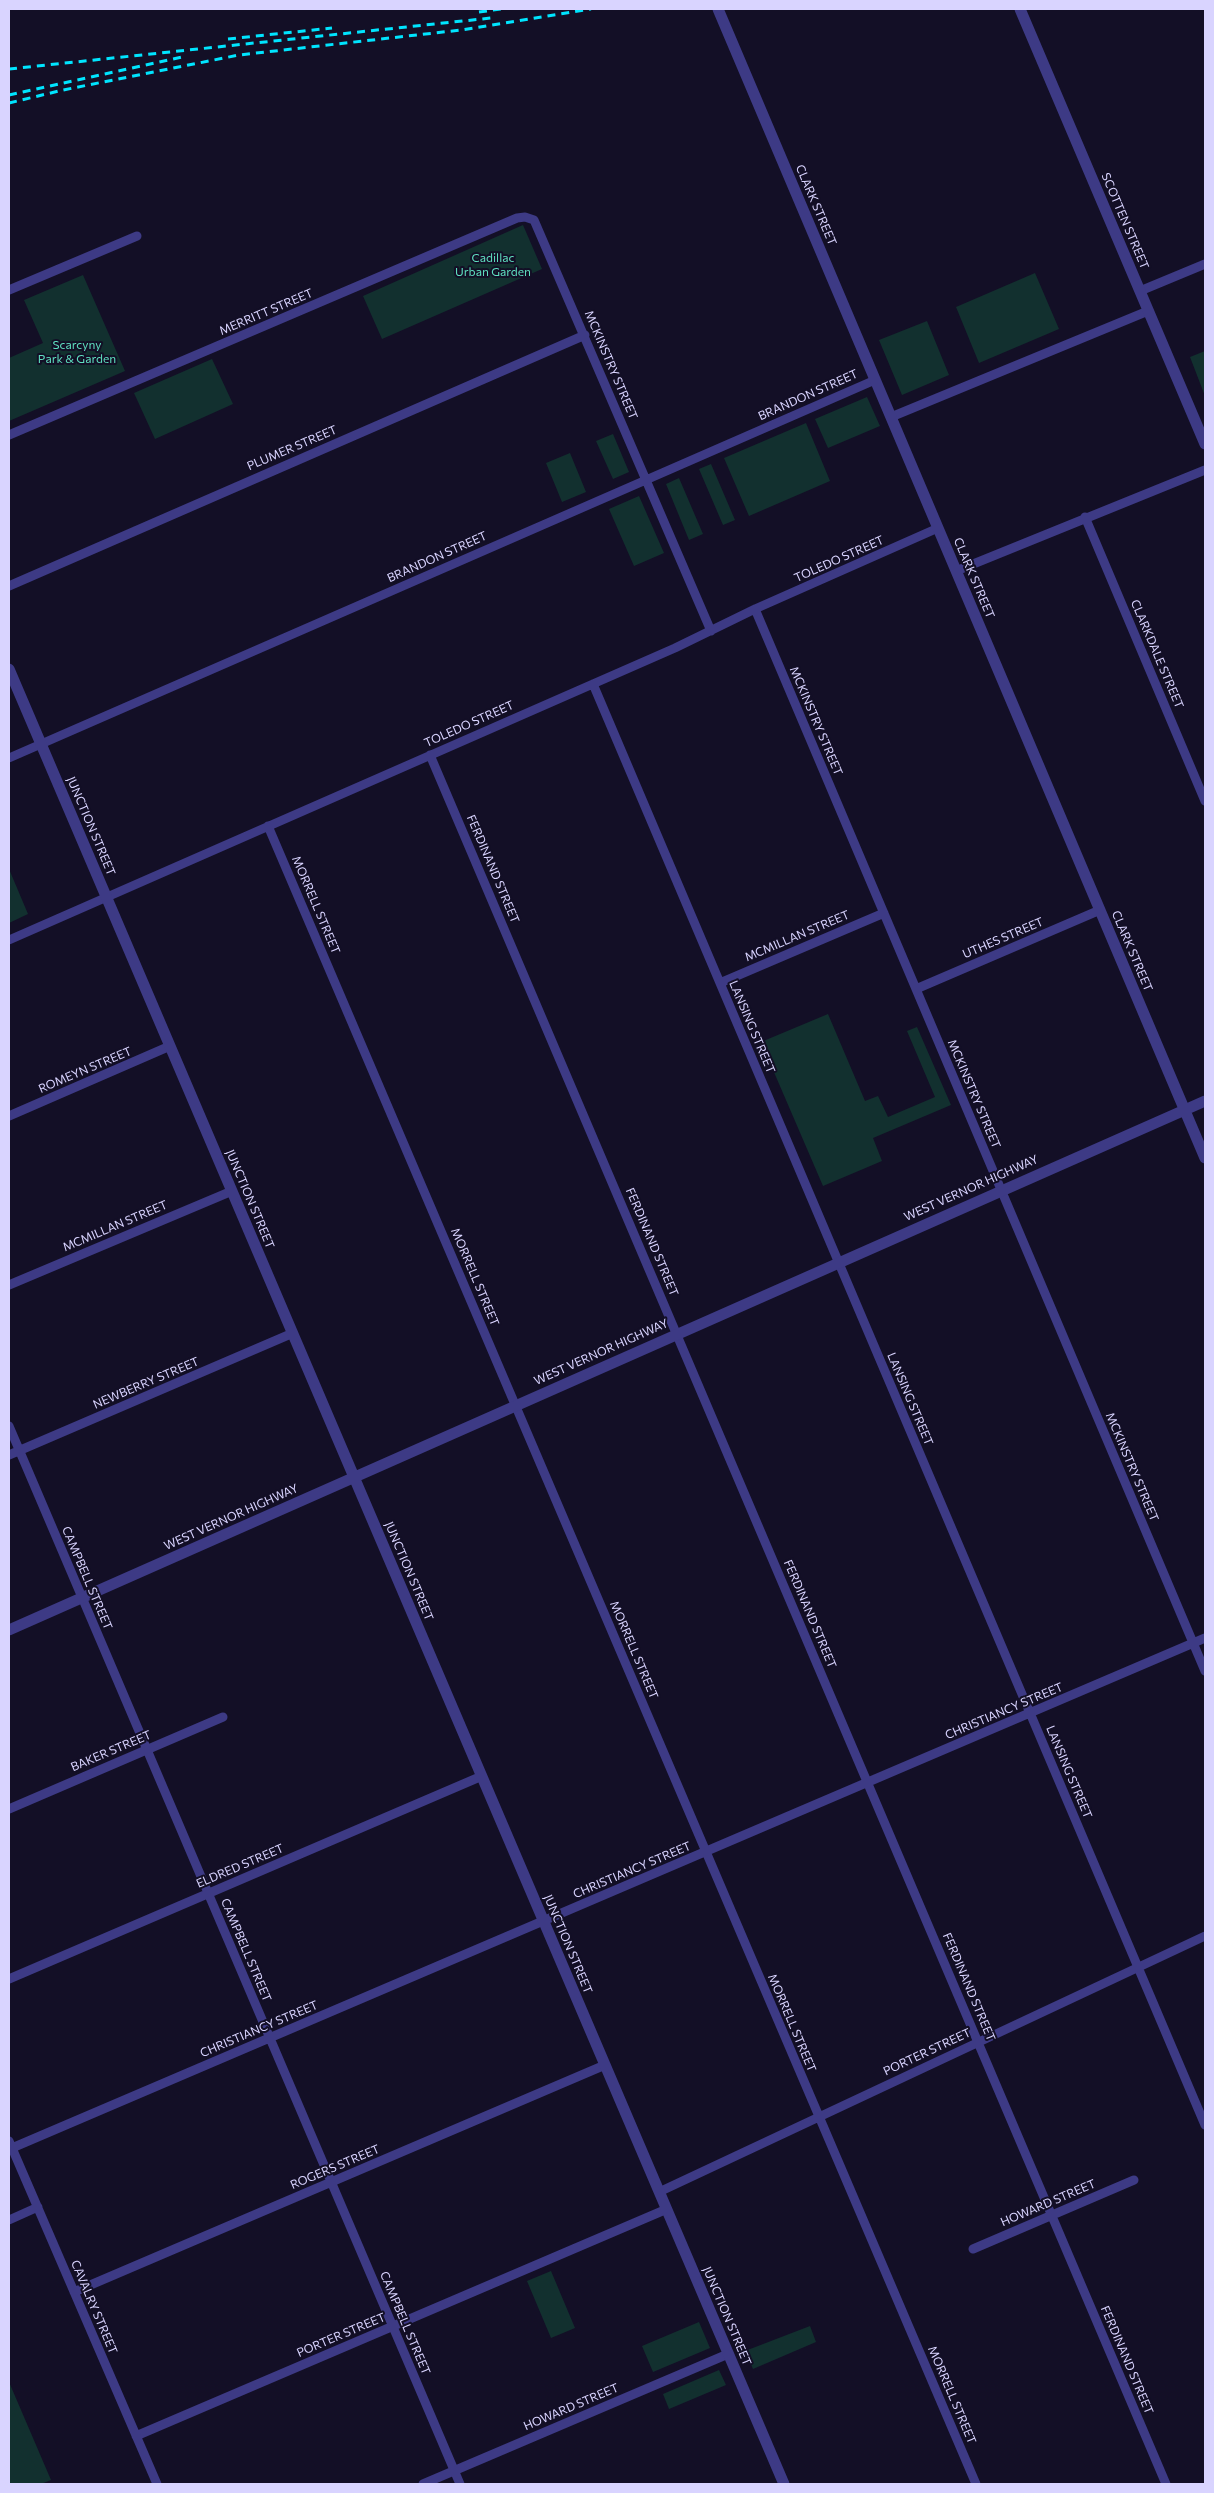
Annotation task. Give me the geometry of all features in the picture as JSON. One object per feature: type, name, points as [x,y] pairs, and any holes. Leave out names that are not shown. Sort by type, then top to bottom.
[{"type":"street","name":"CLARK STREET","points":[[718,9],[1205,1158]]},
{"type":"street","name":"SCOTTEN STREET","points":[[1020,9],[1205,441]]},
{"type":"street","name":"MERRITT STREET","points":[[9,435],[517,218],[525,217],[534,220]]},
{"type":"street","name":"MCKINSTRY STREET","points":[[534,220],[711,631]]},
{"type":"street","points":[[9,290],[137,236]]},
{"type":"street","points":[[1140,291],[1205,264]]},
{"type":"street","points":[[891,417],[1148,311]]},
{"type":"street","name":"PLUMER STREET","points":[[9,586],[585,335]]},
{"type":"street","name":"BRANDON STREET","points":[[9,758],[875,380]]},
{"type":"street","points":[[956,571],[1085,517],[1205,470]]},
{"type":"street","name":"CLARKDALE STREET","points":[[1085,517],[1205,801]]},
{"type":"street","name":"TOLEDO STREET","points":[[9,940],[593,684],[938,528]]},
{"type":"street","name":"MCKINSTRY STREET","points":[[755,610],[1205,1671]]},
{"type":"street","name":"JUNCTION STREET","points":[[9,669],[784,2484]]},
{"type":"street","name":"LANSING STREET","points":[[593,684],[1205,2125]]},
{"type":"street","name":"FERDINAND STREET","points":[[430,755],[1166,2484]]},
{"type":"street","name":"MORRELL STREET","points":[[268,826],[976,2484]]},
{"type":"street","name":"UTHES STREET","points":[[916,989],[1100,910]]},
{"type":"street","name":"MCMILLAN STREET","points":[[720,983],[884,913]]},
{"type":"street","name":"ROMEYN STREET","points":[[9,1116],[170,1046]]},
{"type":"street","name":"WEST VERNOR HIGHWAY","points":[[9,1630],[1205,1100]]},
{"type":"street","name":"MCMILLAN STREET","points":[[9,1285],[232,1191]]},
{"type":"street","name":"NEWBERRY STREET","points":[[9,1455],[293,1334]]},
{"type":"street","name":"CAMPBELL STREET","points":[[9,1426],[460,2484]]},
{"type":"street","name":"CHRISTIANCY STREET","points":[[10,2144],[270,2038],[1205,1638]]},
{"type":"street","name":"BAKER STREET","points":[[9,1810],[223,1717]]},
{"type":"street","name":"ELDRED STREET","points":[[9,1978],[482,1776]]},
{"type":"street","name":"PORTER STREET","points":[[659,2192],[1205,1936]]},
{"type":"street","name":"ROGERS STREET","points":[[74,2292],[605,2065]]},
{"type":"street","name":"CAVALRY STREET","points":[[10,2144],[157,2484]]},
{"type":"street","name":"HOWARD STREET","points":[[972,2249],[1134,2180]]},
{"type":"street","points":[[9,2220],[38,2207]]},
{"type":"street","name":"PORTER STREET","points":[[136,2436],[667,2209]]},
{"type":"street","name":"HOWARD STREET","points":[[423,2484],[728,2354]]},
{"type":"green space","name":"Cadillac Urban Garden","points":[[523,225],[542,269],[382,339],[363,296]]},
{"type":"green space","points":[[1035,273],[1059,329],[979,363],[956,307]]},
{"type":"green space","name":"Scarcyny Park & Garden","points":[[83,275],[125,371],[9,421],[9,358],[43,343],[24,300]]},
{"type":"green space","points":[[927,321],[949,375],[902,395],[879,340]]},
{"type":"green space","points":[[1205,351],[1205,396],[1190,357]]},
{"type":"green space","points":[[212,359],[233,404],[155,439],[134,393]]},
{"type":"green space","points":[[867,397],[880,426],[828,448],[815,419]]},
{"type":"green space","points":[[806,423],[830,481],[749,516],[724,458]]},
{"type":"green space","points":[[613,434],[629,472],[613,479],[596,441]]},
{"type":"green space","points":[[570,453],[586,492],[562,502],[546,463]]},
{"type":"green space","points":[[711,464],[735,520],[723,525],[699,469]]},
{"type":"green space","points":[[679,478],[703,534],[689,540],[666,484]]},
{"type":"green space","points":[[639,496],[664,553],[634,566],[609,509]]},
{"type":"green space","points":[[9,869],[28,914],[9,923]]},
{"type":"green space","points":[[828,1014],[865,1101],[878,1096],[888,1117],[935,1097],[907,1031],[917,1027],[951,1105],[873,1138],[882,1161],[823,1186],[761,1042]]},
{"type":"green space","points":[[551,2271],[575,2328],[551,2338],[527,2281]]},
{"type":"green space","points":[[699,2322],[710,2348],[653,2372],[642,2346]]},
{"type":"green space","points":[[810,2326],[816,2342],[753,2369],[745,2351]]},
{"type":"green space","points":[[719,2370],[726,2385],[669,2409],[663,2394]]},
{"type":"green space","points":[[9,2382],[51,2480],[41,2484],[9,2484]]},
{"type":"railway","points":[[479,12],[501,9]]},
{"type":"railway","points":[[9,103],[63,90],[239,55],[461,30],[591,9]]},
{"type":"railway","points":[[9,69],[491,18]]},
{"type":"railway","points":[[228,39],[332,28]]},
{"type":"railway","points":[[9,95],[182,57]]}]
